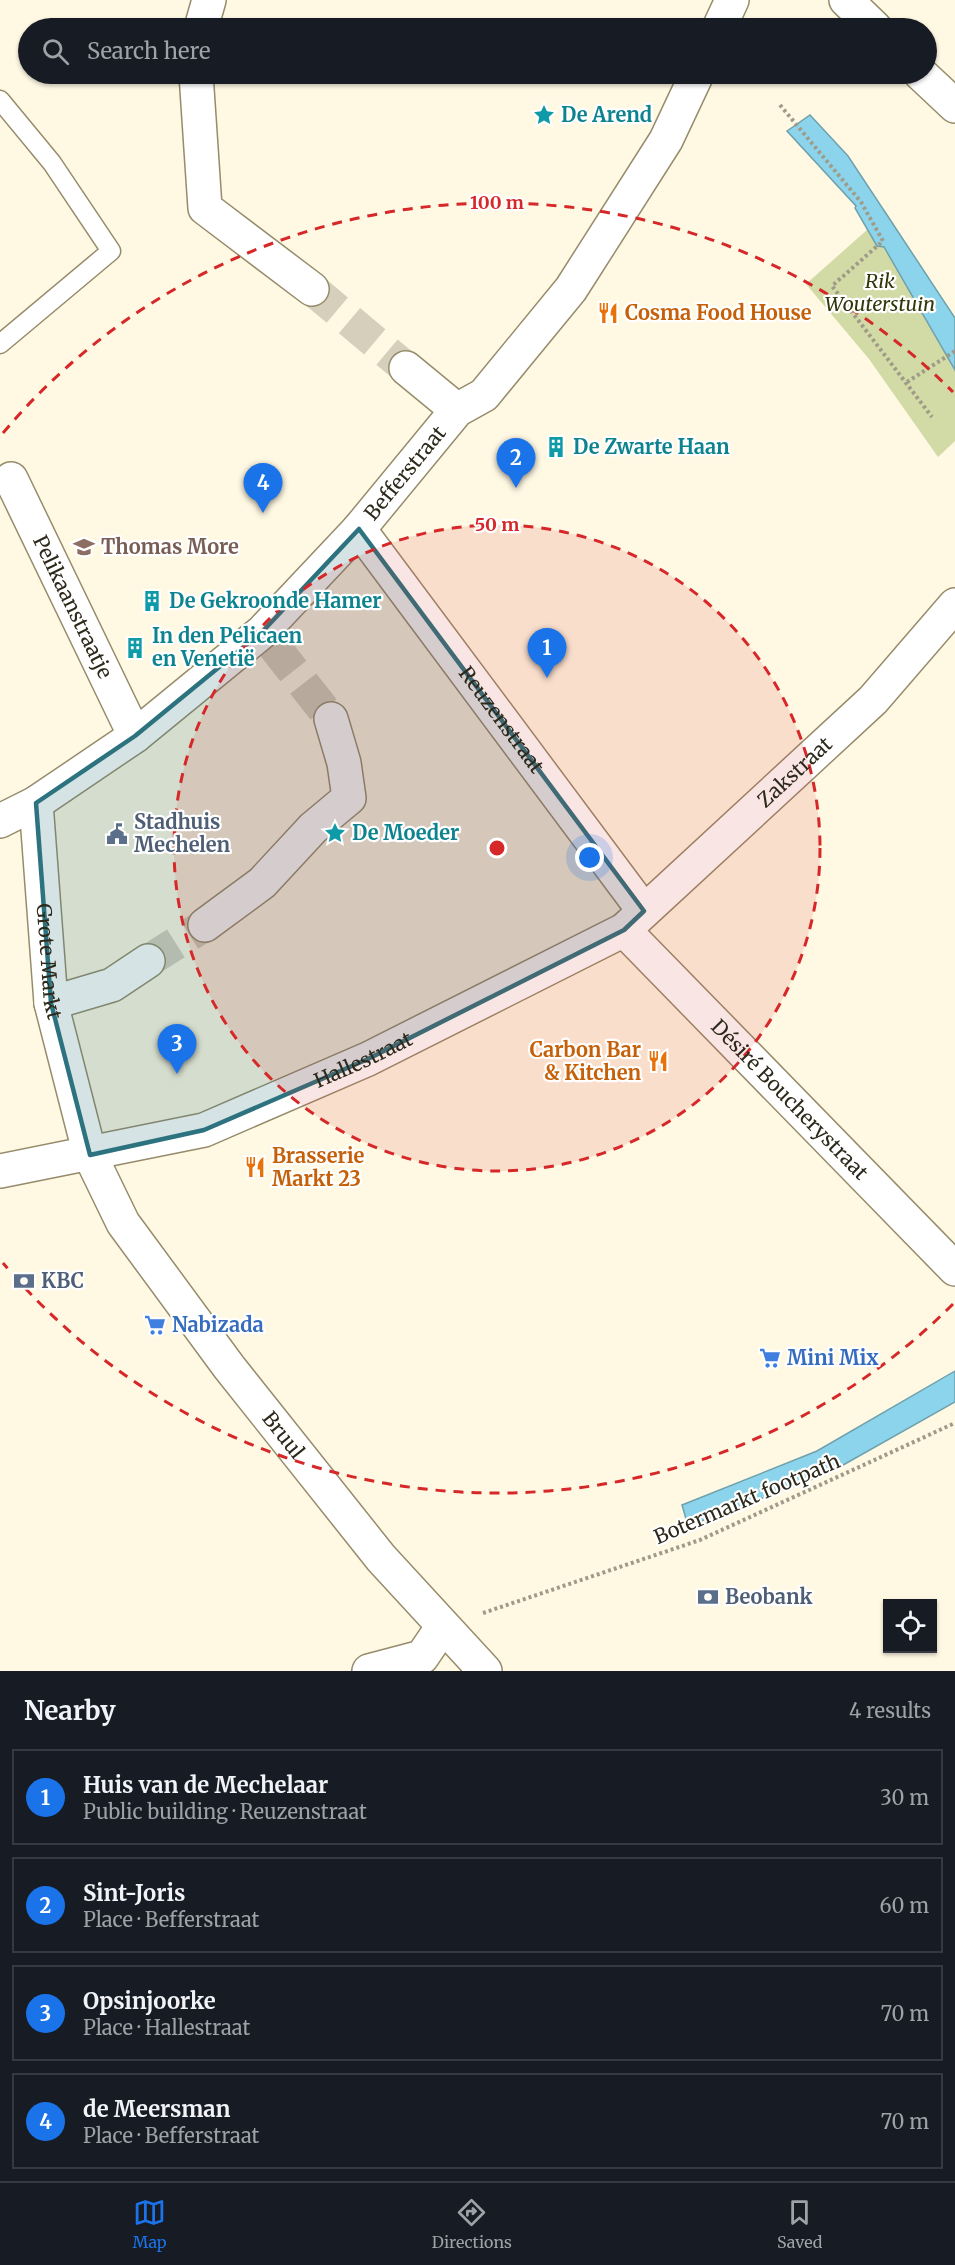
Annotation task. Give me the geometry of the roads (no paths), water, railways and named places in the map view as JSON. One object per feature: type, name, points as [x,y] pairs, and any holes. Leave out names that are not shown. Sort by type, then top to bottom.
[{"type":"street","points":[[204,18],[209,0]]},
{"type":"street","points":[[723,18],[732,0]]},
{"type":"street","points":[[846,0],[865,18]]},
{"type":"street","points":[[197,84],[205,208],[312,289]]},
{"type":"street","name":"Befferstraat","points":[[36,803],[135,736],[268,638],[457,410],[484,395],[571,290],[666,140],[692,84]]},
{"type":"street","points":[[932,84],[955,106]]},
{"type":"street","points":[[406,368],[457,410]]},
{"type":"street","name":"Pelikaanstraatje","points":[[11,479],[135,736]]},
{"type":"street","name":"Reuzenstraat","points":[[358,530],[634,920]]},
{"type":"street","name":"Zakstraat","points":[[634,920],[873,700],[955,605]]},
{"type":"street","points":[[205,925],[262,883],[313,828],[349,798],[344,763],[331,719]]},
{"type":"street","points":[[0,821],[36,803]]},
{"type":"street","name":"Grote Markt","points":[[36,803],[51,1003],[96,1168]]},
{"type":"street","name":"Hallestraat","points":[[96,1168],[204,1130],[368,1059],[634,920]]},
{"type":"street","name":"Désiré Boucherystraat","points":[[634,920],[955,1269]]},
{"type":"street","points":[[51,1003],[112,985],[148,962]]},
{"type":"street","points":[[0,1171],[96,1168]]},
{"type":"street","name":"Bruul","points":[[96,1168],[123,1222],[229,1367],[381,1558],[485,1671]]},
{"type":"street","points":[[369,1671],[422,1657],[443,1626]]},
{"type":"lane","points":[[0,100],[52,163],[111,251],[0,344]]},
{"type":"water","points":[[810,115],[848,156],[955,318],[955,370],[884,247],[877,246],[855,208],[856,206],[787,131]]},
{"type":"water","points":[[955,1371],[955,1402],[829,1473],[688,1526],[682,1505],[817,1451]]},
{"type":"tunnel","points":[[312,289],[406,368]]},
{"type":"tunnel","points":[[273,645],[331,719]]},
{"type":"tunnel","points":[[148,961],[205,925]]},
{"type":"place","name":"De Arend","points":[[544,115]]},
{"type":"place","name":"Cosma Food House","points":[[608,313]]},
{"type":"place","name":"De Zwarte Haan","points":[[556,447]]},
{"type":"place","name":"Sint-Joris","points":[[516,488]]},
{"type":"place","name":"de Meersman","points":[[263,513]]},
{"type":"place","name":"Thomas More","points":[[84,547]]},
{"type":"place","name":"De Gekroonde Hamer","points":[[152,601]]},
{"type":"place","name":"In den Pelicaen en Venetië","points":[[135,648]]},
{"type":"place","name":"Huis van de Mechelaar","points":[[547,678]]},
{"type":"place","name":"De Moeder","points":[[335,833]]},
{"type":"place","name":"Stadhuis Mechelen","points":[[117,834]]},
{"type":"place","name":"Carbon Bar & Kitchen","points":[[658,1061]]},
{"type":"place","name":"Opsinjoorke","points":[[177,1074]]},
{"type":"place","name":"Brasserie Markt 23","points":[[255,1167]]},
{"type":"place","name":"KBC","points":[[24,1281]]},
{"type":"place","name":"Nabizada","points":[[155,1325]]},
{"type":"place","name":"Mini Mix","points":[[770,1358]]},
{"type":"place","name":"Beobank","points":[[708,1597]]},
{"type":"park label","name":"Rik Wouterstuin","points":[[880,292]]}]
